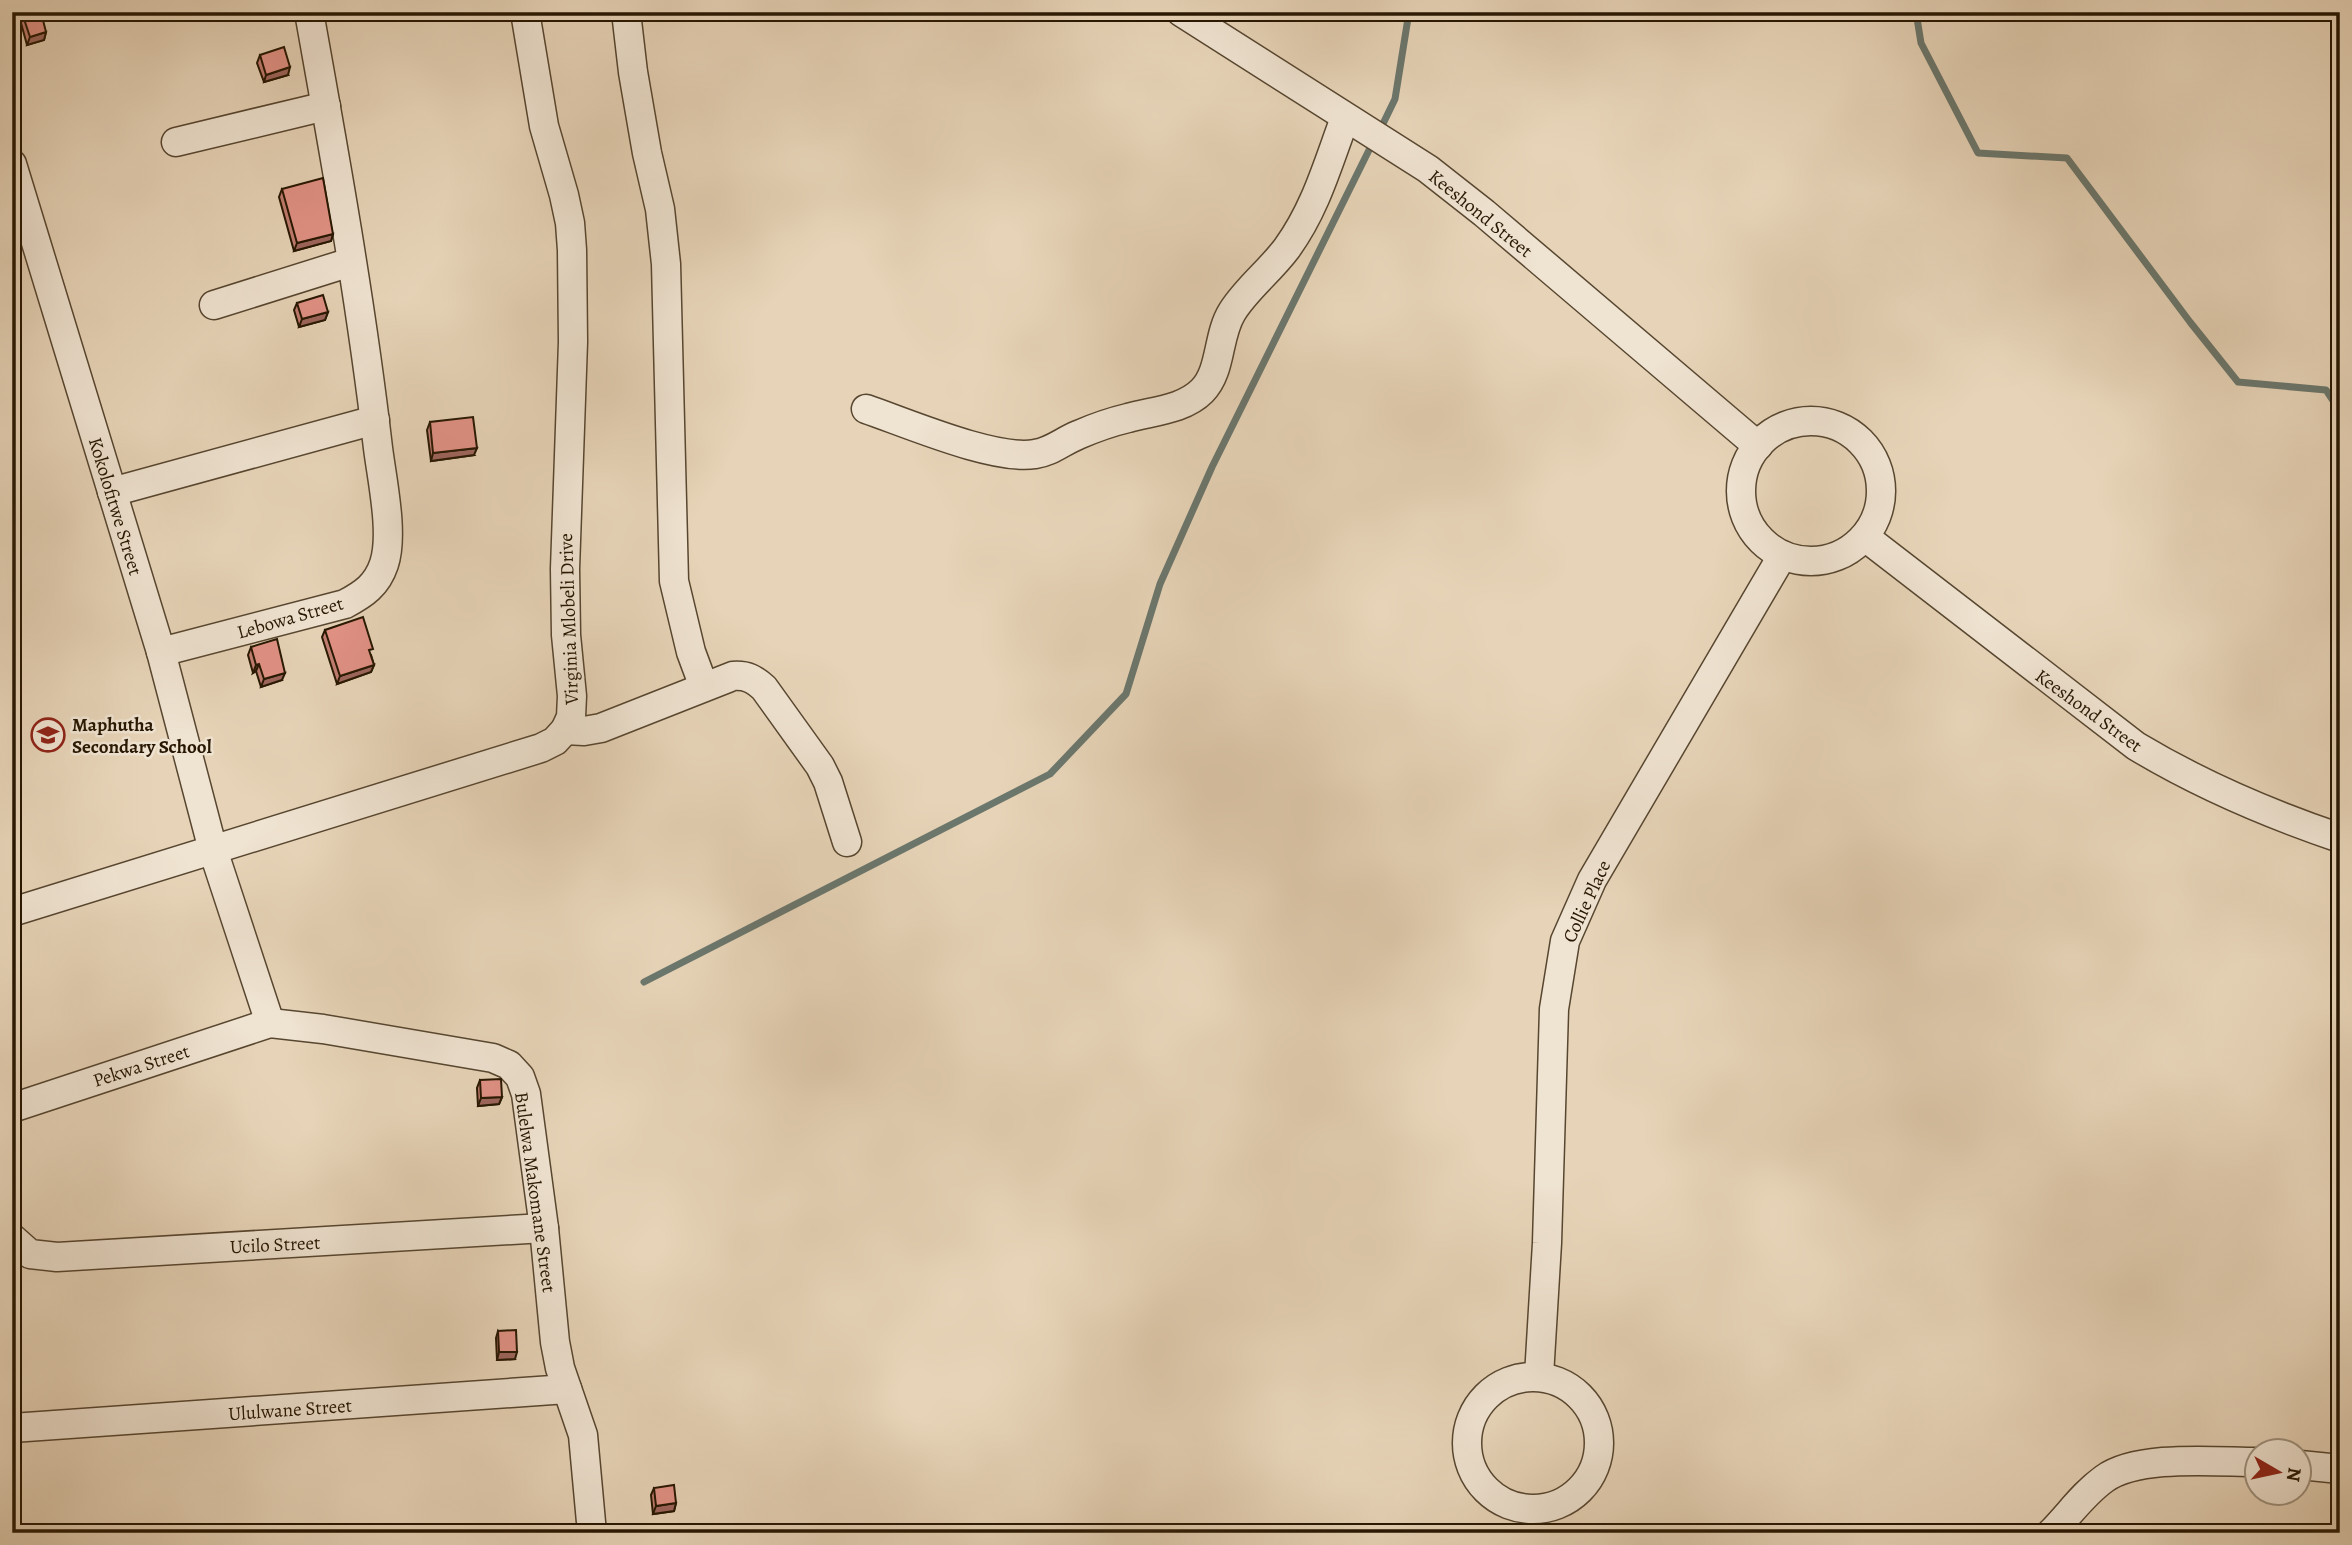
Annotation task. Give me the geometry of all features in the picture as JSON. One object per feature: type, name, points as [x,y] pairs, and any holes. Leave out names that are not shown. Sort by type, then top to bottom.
[{"type":"street","name":"Lebowa Street","points":[[161,652],[345,604],[376,583],[385,563],[388,541],[375,420],[309,12]]},
{"type":"street","name":"Virginia Mlobeli Drive","points":[[12,912],[541,748],[555,741],[565,730],[571,717],[572,696],[566,635],[565,569],[573,342],[572,250],[564,195],[544,126],[525,12]]},
{"type":"street","points":[[626,12],[633,72],[660,209],[666,264],[674,581],[691,652],[704,687]]},
{"type":"street","name":"Keeshond Street","points":[[1181,12],[1428,169],[1758,446]]},
{"type":"street","points":[[176,142],[326,106]]},
{"type":"street","points":[[866,409],[975,446],[1019,456],[1050,450],[1101,426],[1174,407],[1191,399],[1202,392],[1210,381],[1231,314],[1270,269],[1306,219],[1319,192],[1367,130]]},
{"type":"street","name":"Kokolofitwe Street","points":[[12,164],[161,652],[213,850]]},
{"type":"street","points":[[214,305],[351,262]]},
{"type":"street","points":[[112,492],[375,420]]},
{"type":"street","points":[[1811,420],[1831,423],[1849,431],[1865,444],[1875,461],[1881,481],[1881,501],[1876,520],[1865,537],[1851,550],[1835,558],[1817,562],[1782,556],[1766,546],[1745,516],[1741,498],[1742,479],[1748,461],[1758,446],[1773,432],[1791,424],[1811,420]]},
{"type":"street","name":"Keeshond Street","points":[[1865,537],[2136,747],[2234,798],[2340,838]]},
{"type":"street","name":"Collie Place","points":[[1539,1376],[1547,1242],[1555,1009],[1565,941],[1592,880],[1782,556]]},
{"type":"street","points":[[565,730],[601,728],[733,676],[755,680],[764,688],[820,766],[828,782],[847,842]]},
{"type":"street","points":[[213,850],[270,1023]]},
{"type":"street","name":"Pekwa Street","points":[[12,1108],[270,1023]]},
{"type":"street","name":"Bulelwa Makomane Street","points":[[270,1023],[473,1053],[509,1065],[520,1077],[526,1094],[544,1228],[555,1342],[583,1435],[593,1533]]},
{"type":"street","name":"Ucilo Street","points":[[12,1238],[30,1254],[57,1257],[544,1228]]},
{"type":"street","points":[[1539,1376],[1561,1381],[1579,1394],[1592,1411],[1599,1432],[1595,1465],[1578,1493],[1559,1504],[1538,1509],[1516,1507],[1496,1498],[1480,1483],[1469,1464],[1466,1442],[1470,1420],[1481,1401],[1497,1386],[1517,1377],[1539,1376]]},
{"type":"street","name":"Ululwane Street","points":[[12,1428],[567,1389]]},
{"type":"street","points":[[2051,1533],[2087,1493],[2106,1477],[2127,1469],[2162,1462],[2244,1462]]},
{"type":"street","points":[[2314,1466],[2340,1469]]},
{"type":"building","points":[[41,12],[46,32],[30,37],[23,16]]},
{"type":"building","points":[[284,47],[290,67],[266,75],[260,55]]},
{"type":"building","points":[[323,178],[333,234],[297,243],[282,189]]},
{"type":"building","points":[[323,295],[328,312],[302,319],[297,303]]},
{"type":"building","points":[[473,417],[477,448],[433,453],[430,422]]},
{"type":"building","points":[[363,617],[373,649],[369,650],[374,665],[340,676],[325,630]]},
{"type":"building","points":[[277,639],[285,673],[264,679],[259,664],[256,665],[251,647]]},
{"type":"building","points":[[501,1079],[502,1097],[481,1098],[480,1080]]},
{"type":"building","points":[[516,1330],[517,1352],[499,1352],[498,1331]]},
{"type":"building","points":[[674,1485],[676,1503],[656,1506],[654,1488]]},
{"type":"waterway","points":[[1379,132],[1395,99],[1409,12]]},
{"type":"waterway","points":[[1916,12],[1921,43],[1978,153],[2067,158],[2238,382],[2326,390],[2340,411]]},
{"type":"waterway","points":[[644,982],[1050,774],[1126,694],[1160,584],[1212,467],[1373,142]]},
{"type":"place","name":"Maphutha Secondary School","points":[[48,735]]}]
